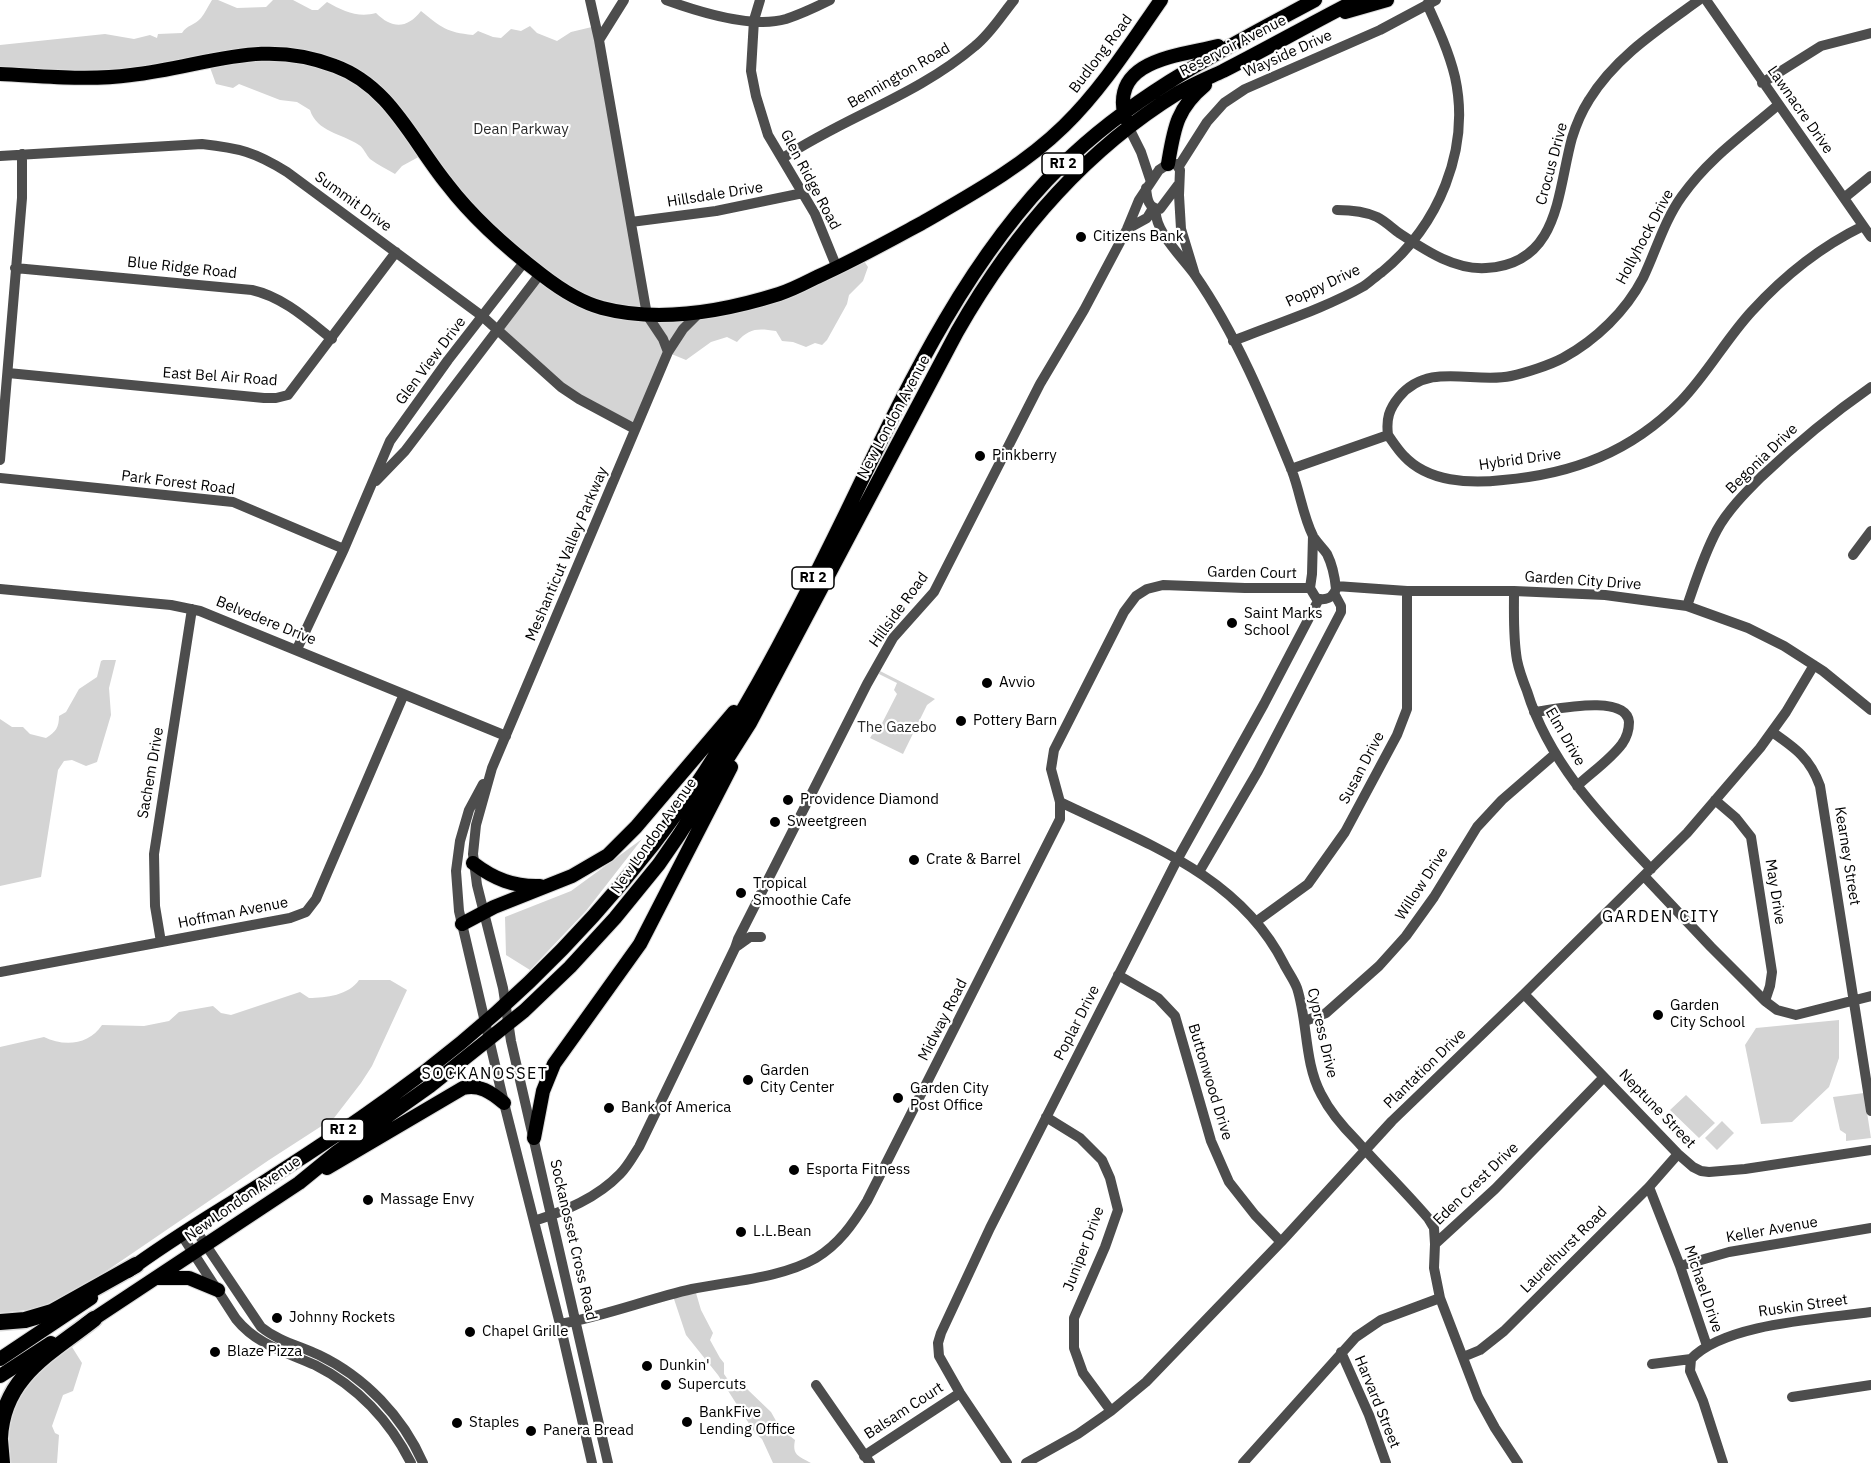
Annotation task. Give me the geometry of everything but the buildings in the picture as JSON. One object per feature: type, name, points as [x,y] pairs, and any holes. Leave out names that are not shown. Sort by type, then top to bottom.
[{"type":"highway","points":[[0,1322],[25,1320],[52,1312],[136,1265]]},
{"type":"highway","points":[[2,1463],[0,1439],[6,1406],[21,1378],[94,1319]]},
{"type":"main road","name":"Budlong Road","points":[[837,268],[858,259],[992,183],[1029,157],[1064,126],[1096,90],[1161,0]]},
{"type":"main road","name":"Reservoir Avenue","points":[[1124,112],[1179,74],[1316,0]]},
{"type":"main road","name":"Reservoir Avenue","points":[[1129,128],[1178,94],[1357,0]]},
{"type":"main road","points":[[1323,18],[1387,0]]},
{"type":"main road","points":[[1129,128],[1123,98],[1133,76],[1144,67],[1167,58],[1241,40]]},
{"type":"main road","points":[[0,74],[112,77],[160,71],[241,54],[261,53],[300,56],[332,64],[365,81],[384,98],[449,188],[525,261],[563,290],[603,308],[647,315],[741,304],[782,293],[837,268]]},
{"type":"main road","points":[[1173,165],[1174,127],[1178,116],[1195,93],[1223,71]]},
{"type":"main road","name":"New London Avenue","points":[[0,1359],[187,1230],[277,1174],[389,1098],[453,1050],[569,942],[635,867],[702,777],[753,690],[833,538],[881,438],[957,302],[996,242],[1026,203],[1083,145],[1124,112]]},
{"type":"main road","name":"New London Avenue","points":[[0,1376],[49,1344],[94,1319],[299,1183],[336,1152],[413,1099],[489,1040],[570,967],[637,892],[679,835],[750,723],[957,332],[984,286],[1046,205],[1081,169],[1129,128]]},
{"type":"main road","points":[[462,924],[484,912],[584,870],[608,855],[622,842],[753,690]]},
{"type":"main road","points":[[534,1138],[541,1099],[554,1064],[640,944],[721,788],[750,723]]},
{"type":"main road","points":[[473,863],[506,883],[531,887],[548,886]]},
{"type":"main road","points":[[299,1183],[463,1088],[474,1087],[485,1090],[504,1102]]},
{"type":"main road","points":[[157,1278],[189,1278],[201,1281],[218,1290]]},
{"type":"street","points":[[590,0],[599,39],[647,315],[663,339],[668,352]]},
{"type":"street","points":[[599,39],[624,0]]},
{"type":"street","points":[[666,0],[708,14],[753,21],[785,19],[830,0]]},
{"type":"street","name":"Glen Ridge Road","points":[[760,0],[753,21],[751,71],[756,96],[768,135],[814,214],[837,268]]},
{"type":"street","name":"Bennington Road","points":[[783,158],[949,67],[992,30],[1014,0]]},
{"type":"street","name":"Crocus Drive","points":[[1337,210],[1357,210],[1377,217],[1413,242],[1448,262],[1470,267],[1505,265],[1532,251],[1551,224],[1573,135],[1588,101],[1607,75],[1627,54],[1698,0]]},
{"type":"street","name":"Lawnacre Drive","points":[[1706,0],[1871,237]]},
{"type":"street","name":"Poppy Drive","points":[[1233,341],[1328,303],[1365,285],[1399,258],[1422,230],[1439,200],[1454,162],[1458,124],[1455,77],[1432,2]]},
{"type":"street","name":"Wayside Drive","points":[[1173,165],[1206,122],[1224,103],[1240,92],[1380,30],[1432,2]]},
{"type":"street","points":[[1762,83],[1821,46],[1871,33]]},
{"type":"street","name":"Hollyhock Drive","points":[[1388,435],[1386,420],[1394,403],[1414,382],[1429,378],[1510,376],[1562,358],[1597,335],[1623,308],[1642,279],[1681,197],[1706,167],[1737,136],[1778,105]]},
{"type":"street","points":[[1129,128],[1141,152],[1149,185],[1149,204],[1155,209],[1157,221],[1163,232],[1195,275],[1233,341],[1291,469],[1313,536],[1327,554],[1333,568],[1334,586],[1341,606],[1341,612],[1258,771],[1199,872]]},
{"type":"street","name":"Summit Drive","points":[[0,156],[202,144],[232,147],[265,158],[482,316],[569,393],[635,429]]},
{"type":"street","points":[[0,460],[22,198],[22,154]]},
{"type":"street","points":[[1149,185],[1159,170],[1173,165],[1181,174],[1179,184],[1181,229],[1195,275]]},
{"type":"street","points":[[1844,198],[1871,176]]},
{"type":"street","points":[[1155,209],[1160,209],[1166,204],[1179,184]]},
{"type":"street","name":"Hillside Road","points":[[534,1221],[565,1211],[606,1187],[622,1172],[639,1147],[738,939],[867,684],[893,638],[934,592],[1040,384],[1130,228],[1135,209],[1149,185]]},
{"type":"street","name":"Hillsdale Drive","points":[[631,222],[716,211],[802,193]]},
{"type":"street","name":"Hillside Road","points":[[1130,228],[1147,218],[1155,209]]},
{"type":"street","name":"Hybrid Drive","points":[[1388,435],[1405,458],[1424,470],[1438,477],[1482,483],[1521,479],[1562,471],[1611,454],[1647,430],[1680,402],[1707,371],[1751,312],[1769,294],[1826,247],[1863,226]]},
{"type":"street","points":[[1130,228],[1151,228],[1163,232]]},
{"type":"street","name":"East Bel Air Road","points":[[8,373],[276,398],[288,395],[396,252]]},
{"type":"street","name":"Glen View Drive","points":[[297,650],[344,549],[390,441],[525,261]]},
{"type":"street","name":"Blue Ridge Road","points":[[15,268],[252,290],[285,303],[332,339]]},
{"type":"street","name":"Glen View Drive","points":[[372,485],[405,451],[540,274]]},
{"type":"street","points":[[668,352],[683,328],[701,310]]},
{"type":"street","name":"Meshanticut Valley Parkway","points":[[489,1040],[462,924],[456,885],[460,841],[469,810],[506,736],[668,352]]},
{"type":"street","name":"Begonia Drive","points":[[1687,606],[1704,557],[1718,528],[1741,498],[1779,460],[1831,415],[1871,387]]},
{"type":"street","points":[[1291,469],[1388,435]]},
{"type":"street","name":"Park Forest Road","points":[[0,478],[233,502],[344,549]]},
{"type":"street","points":[[1853,555],[1871,531]]},
{"type":"street","points":[[1313,536],[1311,584],[1313,596],[1319,599]]},
{"type":"street","name":"Garden City Drive","points":[[1311,584],[1318,574],[1323,574],[1334,586],[1407,591],[1515,591],[1605,595],[1687,606],[1748,628],[1784,646],[1823,670],[1871,710]]},
{"type":"street","name":"Garden Court","points":[[1195,587],[1311,584]]},
{"type":"street","name":"Midway Road","points":[[560,1324],[692,1290],[782,1271],[815,1258],[840,1239],[853,1224],[867,1201],[1060,819],[1060,802],[1051,769],[1054,750],[1124,612],[1136,596],[1147,589],[1163,585],[1195,587]]},
{"type":"street","name":"Garden City Drive","points":[[1319,599],[1328,598],[1334,586]]},
{"type":"street","name":"Belvedere Drive","points":[[0,589],[171,605],[214,615],[506,736]]},
{"type":"street","name":"Susan Drive","points":[[1257,921],[1308,884],[1345,832],[1397,735],[1407,709],[1407,591]]},
{"type":"street","name":"Elm Drive","points":[[1515,591],[1513,627],[1518,662],[1534,712],[1555,754],[1577,786],[1648,873],[1765,1001],[1784,1014],[1796,1015],[1871,996]]},
{"type":"street","name":"Poplar Drive","points":[[1007,1463],[960,1393],[939,1356],[938,1343],[941,1333],[990,1228],[1177,860],[1264,704],[1319,599]]},
{"type":"street","name":"Sachem Drive","points":[[161,942],[155,906],[154,854],[192,609]]},
{"type":"street","name":"Plantation Drive","points":[[1026,1463],[1078,1434],[1146,1382],[1281,1242],[1364,1149],[1687,833],[1772,732],[1814,665]]},
{"type":"street","name":"Hoffman Avenue","points":[[0,972],[290,918],[306,912],[319,892],[404,694]]},
{"type":"street","points":[[1534,712],[1587,705],[1612,705],[1624,711],[1628,717],[1628,732],[1623,743],[1577,786]]},
{"type":"street","name":"Kearney Street","points":[[1772,732],[1808,760],[1815,770],[1820,786],[1871,1111]]},
{"type":"street","name":"Willow Drive","points":[[1305,1021],[1326,1013],[1379,966],[1406,936],[1434,897],[1477,827],[1502,800],[1555,754]]},
{"type":"street","name":"Meshanticut Valley Parkway","points":[[492,768],[476,825],[472,846],[473,863],[509,1023]]},
{"type":"street","name":"May Drive","points":[[1715,800],[1736,818],[1751,837],[1772,972],[1765,1001]]},
{"type":"street","name":"Cypress Drive","points":[[1060,802],[1199,872],[1231,896],[1257,921],[1275,946],[1296,987],[1305,1021],[1311,1065],[1320,1094],[1335,1118],[1428,1218],[1434,1228],[1435,1244]]},
{"type":"street","points":[[735,948],[750,937],[761,937]]},
{"type":"street","name":"Buttonwood Drive","points":[[1118,975],[1158,998],[1175,1016],[1211,1141],[1229,1182],[1255,1215],[1281,1242]]},
{"type":"street","name":"Neptune Street","points":[[1524,994],[1693,1167],[1709,1172],[1745,1169],[1871,1150]]},
{"type":"street","name":"Sockanosset Cross Road","points":[[509,1023],[511,1041],[608,1463]]},
{"type":"street","points":[[489,1040],[592,1463]]},
{"type":"street","name":"Eden Crest Drive","points":[[1518,1463],[1478,1397],[1440,1298],[1434,1268],[1435,1244],[1495,1189],[1604,1077]]},
{"type":"street","name":"Juniper Drive","points":[[1046,1117],[1080,1138],[1102,1160],[1110,1178],[1118,1210],[1074,1318],[1074,1348],[1083,1373],[1111,1411]]},
{"type":"street","name":"Laurelhurst Road","points":[[1463,1357],[1480,1350],[1504,1331],[1649,1187],[1678,1154]]},
{"type":"street","name":"Michael Drive","points":[[1649,1187],[1680,1266],[1707,1346],[1690,1359]]},
{"type":"street","name":"Keller Avenue","points":[[1680,1266],[1729,1252],[1871,1228]]},
{"type":"street","points":[[187,1230],[261,1327],[271,1334],[329,1360],[362,1383],[396,1418],[423,1463]]},
{"type":"street","points":[[200,1249],[218,1290],[241,1324],[256,1339],[323,1370],[363,1398],[387,1425],[411,1463]]},
{"type":"street","points":[[1243,1463],[1356,1337],[1381,1320],[1440,1298]]},
{"type":"street","name":"Ruskin Street","points":[[1707,1346],[1756,1327],[1871,1312]]},
{"type":"street","name":"Harvard Street","points":[[1341,1352],[1369,1415],[1386,1463]]},
{"type":"street","points":[[1652,1364],[1690,1359],[1690,1371],[1723,1463]]},
{"type":"street","name":"Balsam Court","points":[[816,1385],[867,1459],[960,1393]]},
{"type":"street","points":[[1792,1397],[1871,1385]]},
{"type":"green space","name":"Dean Parkway","points":[[212,0],[218,0],[237,8],[266,7],[273,0],[293,0],[312,10],[318,10],[327,2],[351,13],[363,15],[376,13],[388,22],[399,25],[410,21],[421,11],[450,31],[473,35],[478,31],[501,38],[511,29],[521,31],[530,26],[537,33],[557,41],[571,32],[596,26],[648,314],[729,306],[862,258],[868,267],[863,281],[849,295],[847,304],[822,345],[815,343],[806,347],[782,341],[776,331],[759,329],[746,334],[737,342],[727,337],[711,342],[686,360],[669,353],[638,425],[575,396],[500,332],[538,275],[532,265],[424,154],[402,166],[395,174],[370,159],[359,145],[324,128],[313,117],[310,110],[297,102],[280,100],[239,84],[233,88],[216,84],[208,62],[148,73],[0,73],[0,45],[105,34],[134,39],[150,35],[157,38],[158,34],[182,33],[201,18]]},
{"type":"green space","points":[[103,660],[116,660],[109,688],[111,715],[97,762],[86,766],[72,760],[64,761],[58,770],[41,877],[0,886],[0,719],[12,727],[23,727],[30,734],[46,738],[56,729],[59,716],[66,712],[79,689],[97,677]]},
{"type":"green space","name":"The Gazebo","points":[[880,671],[935,699],[927,705],[903,754],[870,738],[873,733],[877,733],[897,694],[894,690],[897,683],[879,674]]},
{"type":"green space","points":[[642,839],[586,911],[530,970],[506,955],[505,917],[571,891]]},
{"type":"green space","points":[[359,980],[390,980],[407,990],[372,1066],[334,1118],[80,1289],[36,1309],[0,1313],[0,1047],[44,1037],[60,1042],[76,1042],[90,1037],[102,1025],[144,1026],[169,1021],[179,1012],[213,1006],[221,1013],[231,1015],[300,992],[309,998],[337,995],[355,985]]},
{"type":"green space","points":[[1839,1020],[1839,1058],[1829,1087],[1792,1122],[1761,1124],[1745,1045],[1756,1028]]},
{"type":"green space","points":[[1864,1093],[1871,1138],[1846,1141],[1846,1134],[1840,1130],[1833,1097]]},
{"type":"green space","points":[[1686,1095],[1715,1123],[1699,1138],[1670,1110]]},
{"type":"green space","points":[[1722,1121],[1734,1133],[1717,1150],[1705,1138]]},
{"type":"green space","points":[[696,1293],[701,1310],[713,1333],[710,1340],[724,1363],[724,1374],[731,1384],[747,1389],[771,1412],[780,1428],[795,1440],[795,1452],[811,1463],[773,1463],[762,1439],[755,1433],[718,1375],[686,1335],[673,1296]]},
{"type":"green space","points":[[72,1347],[82,1363],[73,1391],[63,1395],[52,1426],[55,1433],[59,1435],[57,1463],[2,1463],[11,1395]]},
{"type":"place","name":"Citizens Bank","points":[[1081,237]]},
{"type":"place","name":"Pinkberry","points":[[980,456]]},
{"type":"place","name":"Saint Marks School","points":[[1232,623]]},
{"type":"place","name":"Avvio","points":[[987,683]]},
{"type":"place","name":"Pottery Barn","points":[[961,721]]},
{"type":"place","name":"Providence Diamond","points":[[788,800]]},
{"type":"place","name":"Sweetgreen","points":[[775,822]]},
{"type":"place","name":"Crate & Barrel","points":[[914,860]]},
{"type":"place","name":"Tropical Smoothie Cafe","points":[[741,893]]},
{"type":"place","name":"Garden City School","points":[[1658,1015]]},
{"type":"place","name":"Garden City Center","points":[[748,1080]]},
{"type":"place","name":"Garden City Post Office","points":[[898,1098]]},
{"type":"place","name":"Bank of America","points":[[609,1108]]},
{"type":"place","name":"Esporta Fitness","points":[[794,1170]]},
{"type":"place","name":"Massage Envy","points":[[368,1200]]},
{"type":"place","name":"L.L.Bean","points":[[741,1232]]},
{"type":"place","name":"Johnny Rockets","points":[[277,1318]]},
{"type":"place","name":"Chapel Grille","points":[[470,1332]]},
{"type":"place","name":"Blaze Pizza","points":[[215,1352]]},
{"type":"place","name":"Dunkin'","points":[[647,1366]]},
{"type":"place","name":"Supercuts","points":[[666,1385]]},
{"type":"place","name":"BankFive Lending Office","points":[[687,1422]]},
{"type":"place","name":"Staples","points":[[457,1423]]},
{"type":"place","name":"Panera Bread","points":[[531,1431]]},
{"type":"district","name":"GARDEN CITY","points":[[1661,917]]},
{"type":"district","name":"SOCKANOSSET","points":[[485,1074]]}]
